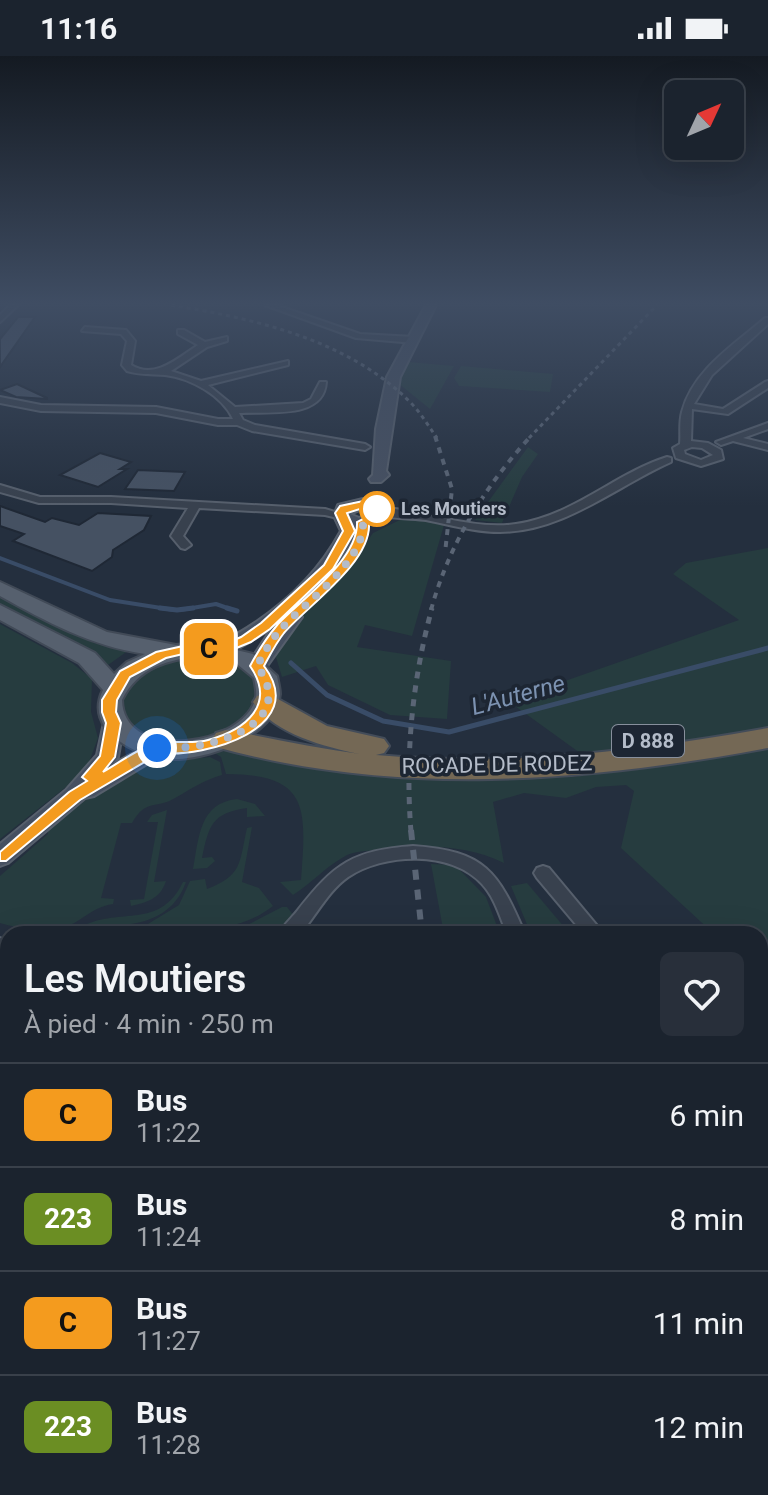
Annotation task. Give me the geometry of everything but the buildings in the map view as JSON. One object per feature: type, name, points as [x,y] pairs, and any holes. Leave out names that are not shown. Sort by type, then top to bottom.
[{"type":"highway","name":"ROCADE DE RODEZ","points":[[267,702],[289,721],[318,735],[371,746],[440,749],[628,744],[768,723]]},
{"type":"highway","name":"ROCADE DE RODEZ","points":[[226,740],[330,760],[424,768],[618,761],[768,738]]},
{"type":"main road","points":[[222,650],[266,626],[329,567],[361,506],[382,448],[388,393],[397,372]]},
{"type":"main road","points":[[257,666],[281,629],[332,579],[354,551],[363,532],[361,506]]},
{"type":"main road","points":[[0,588],[95,638],[134,648],[222,650],[241,656],[257,666],[266,678],[269,692],[267,702],[257,719],[226,740],[192,749],[157,748],[139,742],[114,723],[109,712],[114,688],[125,674],[141,663],[183,650]]},
{"type":"main road","points":[[0,611],[87,658],[114,688]]},
{"type":"main road","points":[[74,796],[107,757],[114,723]]},
{"type":"main road","points":[[0,857],[74,796],[157,748]]},
{"type":"street","points":[[142,372],[160,376],[189,390],[254,372]]},
{"type":"street","points":[[160,376],[165,372]]},
{"type":"street","points":[[708,372],[696,385],[685,423],[689,461],[711,462],[719,457],[723,444]]},
{"type":"street","points":[[235,410],[305,406],[315,401],[323,384]]},
{"type":"street","points":[[689,406],[725,412],[768,384]]},
{"type":"street","points":[[204,387],[235,410],[239,422]]},
{"type":"street","points":[[0,400],[41,408],[156,410],[382,448]]},
{"type":"street","points":[[723,444],[768,426]]},
{"type":"street","points":[[0,488],[48,501],[361,506],[500,528],[522,527],[574,509],[686,448],[723,444],[768,447]]},
{"type":"street","points":[[185,545],[177,536],[195,505]]},
{"type":"street","points":[[295,926],[339,874],[357,864],[384,857],[414,855],[449,858],[485,876],[497,890],[513,926]]},
{"type":"street","points":[[543,873],[588,926]]},
{"type":"green space","points":[[404,372],[451,372],[430,409],[398,383]]},
{"type":"green space","points":[[457,372],[553,374],[550,392],[459,386],[454,378]]},
{"type":"green space","points":[[528,447],[538,454],[522,477],[502,523],[475,520]]},
{"type":"green space","points":[[406,517],[444,525],[412,636],[365,625],[357,647],[451,661],[447,719],[390,715],[328,685],[316,666],[282,677],[275,654],[295,622],[350,566],[373,533]]},
{"type":"green space","points":[[768,548],[768,926],[705,926],[621,848],[634,791],[626,785],[596,787],[566,798],[524,793],[493,802],[504,863],[458,849],[393,848],[347,855],[293,895],[280,882],[301,880],[303,834],[297,801],[288,789],[274,781],[226,774],[221,757],[213,752],[238,750],[498,778],[574,777],[605,771],[508,701],[739,620],[673,574],[686,563]]},
{"type":"green space","points":[[0,594],[94,643],[129,650],[108,665],[0,604]]},
{"type":"green space","points":[[0,624],[72,663],[92,679],[91,712],[98,738],[88,765],[71,783],[0,839]]},
{"type":"green space","points":[[205,654],[236,662],[252,674],[258,688],[257,703],[249,716],[221,732],[170,740],[138,732],[127,723],[122,713],[122,701],[136,679],[162,661]]},
{"type":"green space","points":[[210,757],[220,762],[222,775],[169,801],[147,807],[132,823],[121,823],[101,898],[114,899],[113,904],[64,926],[12,926],[0,923],[0,876],[48,834],[48,828],[94,794],[148,763]]},
{"type":"green space","points":[[237,799],[255,804],[265,816],[247,817],[247,808],[219,817],[210,829],[202,858],[212,857],[215,861],[207,868],[193,869],[200,834],[208,815],[224,802]]},
{"type":"green space","points":[[167,810],[154,882],[166,881],[153,899],[131,906],[130,900],[144,899],[158,822],[147,822],[152,815]]},
{"type":"green space","points":[[252,827],[242,882],[259,888],[273,906],[258,916],[230,926],[145,926],[179,905],[190,881],[205,879],[207,889],[233,873],[238,866],[247,828]]},
{"type":"green space","points":[[431,864],[455,865],[486,897],[497,926],[443,926]]},
{"type":"green space","points":[[186,882],[179,897],[157,916],[129,924],[83,926],[151,912],[174,897]]},
{"type":"green space","points":[[527,883],[563,926],[528,926],[511,886]]},
{"type":"green space","points":[[282,907],[287,907],[294,916],[285,926],[246,926]]},
{"type":"waterway","name":"L'Auterne","points":[[0,558],[110,600],[165,609]]},
{"type":"waterway","name":"L'Auterne","points":[[189,608],[216,604],[229,609]]},
{"type":"waterway","name":"L'Auterne","points":[[160,608],[165,609]]},
{"type":"waterway","name":"L'Auterne","points":[[165,609],[189,608]]},
{"type":"waterway","name":"L'Auterne","points":[[180,610],[189,608]]},
{"type":"waterway","name":"L'Auterne","points":[[189,608],[193,608]]},
{"type":"waterway","name":"L'Auterne","points":[[165,609],[174,610]]},
{"type":"waterway","name":"L'Auterne","points":[[229,609],[237,611]]},
{"type":"waterway","name":"L'Auterne","points":[[229,609],[233,610]]},
{"type":"waterway","name":"L'Auterne","points":[[291,663],[327,695],[383,721],[449,732],[768,648]]},
{"type":"railway","points":[[373,372],[415,407],[437,438]]},
{"type":"railway","points":[[529,438],[592,372]]},
{"type":"railway","points":[[435,436],[452,489],[445,553]]},
{"type":"railway","points":[[431,610],[448,562],[470,517],[498,475],[531,436]]},
{"type":"railway","points":[[411,832],[409,775],[412,719],[419,663],[432,608]]},
{"type":"railway","points":[[411,830],[421,926]]},
{"type":"bus line","name":"C","points":[[0,857],[74,796],[157,748],[192,749],[209,745],[243,731],[257,719],[269,692],[266,678],[257,666],[266,649],[281,629],[332,579],[354,551],[363,532],[363,522],[377,517],[377,509],[363,504],[344,508],[341,513],[349,531],[340,552],[329,567],[266,626],[222,650],[183,650],[161,655],[125,674],[114,688],[110,700],[109,712],[114,723],[107,757],[90,777]]},
{"type":"place","name":"Les Moutiers","points":[[377,509]]},
{"type":"route","points":[[157,748],[192,749],[209,745],[243,731],[257,719],[269,692],[266,678],[257,666],[266,649],[281,629],[332,579],[354,551],[363,532],[363,522],[377,517],[377,509]]}]
